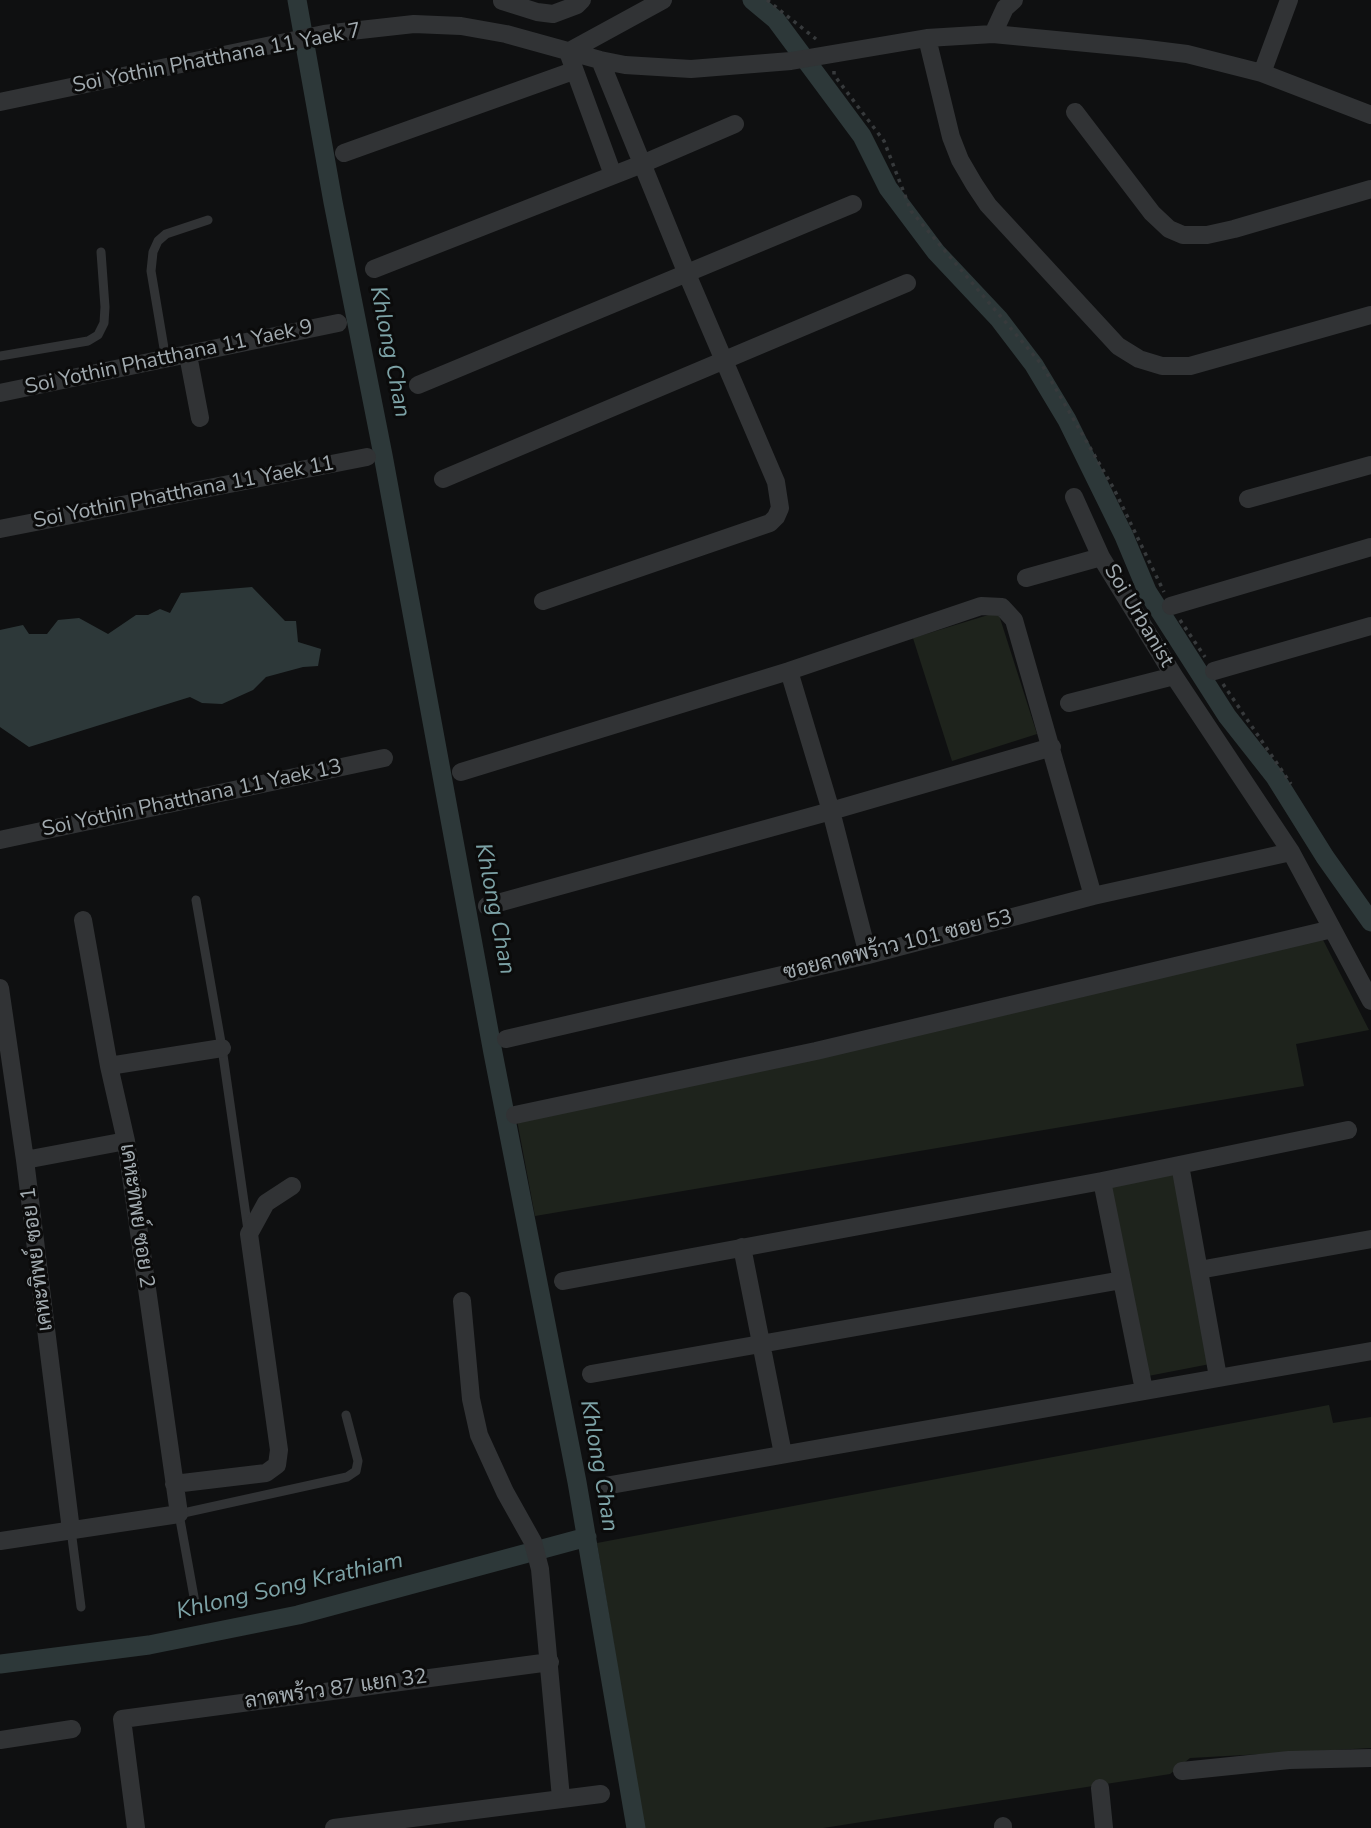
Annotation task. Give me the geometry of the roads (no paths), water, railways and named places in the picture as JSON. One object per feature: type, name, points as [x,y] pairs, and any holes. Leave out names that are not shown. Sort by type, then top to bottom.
[{"type":"street","points":[[498,32],[502,1],[553,14],[571,8],[582,0]]},
{"type":"street","points":[[613,175],[568,52],[663,0]]},
{"type":"street","points":[[993,34],[1005,8],[1014,0]]},
{"type":"street","points":[[1262,73],[1289,0]]},
{"type":"street","name":"Soi Yothin Phatthana 11 Yaek 7","points":[[0,102],[324,34],[414,24],[461,26],[498,32],[625,65],[691,69],[791,61],[927,38],[993,34],[1187,54],[1262,73],[1371,115]]},
{"type":"street","points":[[927,38],[951,137],[974,184],[988,205],[1118,346],[1128,353],[1162,366],[1190,366],[1371,315]]},
{"type":"street","points":[[543,601],[770,523],[780,509],[776,482],[600,60]]},
{"type":"street","points":[[344,153],[573,71]]},
{"type":"street","points":[[1075,112],[1152,213],[1169,229],[1183,235],[1207,235],[1234,229],[1371,189]]},
{"type":"street","points":[[373,269],[642,164],[734,124]]},
{"type":"street","points":[[418,385],[853,204]]},
{"type":"street","points":[[443,479],[907,283]]},
{"type":"street","name":"Soi Yothin Phatthana 11 Yaek 9","points":[[0,393],[338,323]]},
{"type":"street","points":[[188,355],[200,418]]},
{"type":"street","name":"Soi Yothin Phatthana 11 Yaek 11","points":[[0,529],[367,457]]},
{"type":"street","points":[[1248,499],[1371,465]]},
{"type":"street","name":"Soi Urbanist","points":[[1074,497],[1101,557],[1174,676],[1291,852],[1371,1001]]},
{"type":"street","points":[[1171,606],[1371,547]]},
{"type":"street","name":"Soi Urbanist","points":[[1026,578],[1101,557]]},
{"type":"street","points":[[461,772],[789,671],[981,606],[1002,607],[1014,620],[1093,896]]},
{"type":"street","points":[[1214,671],[1371,626]]},
{"type":"street","points":[[789,671],[831,811],[868,955]]},
{"type":"street","name":"Soi Urbanist","points":[[1069,703],[1174,676]]},
{"type":"street","points":[[487,906],[1052,747]]},
{"type":"street","name":"Soi Yothin Phatthana 11 Yaek 13","points":[[0,840],[384,758]]},
{"type":"street","name":"ซอยลาดพร้าว 101 ซอย 53","points":[[506,1039],[868,955],[1093,896],[1291,852]]},
{"type":"street","name":"เคหะทิพย์ ซอย 2","points":[[83,920],[109,1066],[126,1142],[179,1514]]},
{"type":"street","points":[[516,1115],[816,1051],[1332,929]]},
{"type":"street","name":"เคหะทิพย์ ซอย 1","points":[[0,988],[25,1160],[71,1531]]},
{"type":"street","points":[[109,1066],[222,1048]]},
{"type":"street","points":[[563,1281],[1101,1181],[1348,1130]]},
{"type":"street","points":[[25,1160],[126,1142]]},
{"type":"street","points":[[1180,1165],[1218,1377]]},
{"type":"street","points":[[1101,1181],[1144,1390]]},
{"type":"street","points":[[174,1484],[266,1473],[277,1465],[279,1450],[249,1234],[266,1203],[292,1186]]},
{"type":"street","points":[[1199,1270],[1371,1239]]},
{"type":"street","points":[[742,1247],[782,1454]]},
{"type":"street","points":[[591,1374],[1122,1280]]},
{"type":"street","points":[[462,1301],[471,1399],[480,1435],[505,1492],[535,1549],[550,1662],[561,1798]]},
{"type":"street","points":[[606,1486],[1371,1350]]},
{"type":"street","points":[[0,1541],[179,1514]]},
{"type":"street","name":"ลาดพร้าว 87 แยก 32","points":[[136,1828],[122,1719],[550,1662]]},
{"type":"street","points":[[0,1740],[72,1730]]},
{"type":"street","points":[[1181,1771],[1289,1760],[1371,1758]]},
{"type":"street","points":[[1100,1788],[1104,1828]]},
{"type":"street","points":[[334,1828],[601,1794]]},
{"type":"lane","points":[[166,360],[151,271],[153,252],[158,240],[166,234],[208,220]]},
{"type":"lane","points":[[0,356],[88,341],[98,335],[104,323],[105,307],[101,252]]},
{"type":"lane","points":[[197,900],[249,1234]]},
{"type":"lane","points":[[196,1608],[179,1514],[347,1477],[356,1471],[358,1461],[345,1415]]},
{"type":"lane","points":[[71,1531],[81,1607]]},
{"type":"waterway","name":"Khlong Chan","points":[[297,0],[493,1053],[577,1482],[636,1828]]},
{"type":"waterway","points":[[752,0],[776,20],[862,136],[888,188],[936,252],[999,319],[1034,365],[1067,420],[1124,536],[1147,591],[1227,716],[1275,777],[1325,857],[1371,922]]},
{"type":"waterway","name":"Khlong Song Krathiam","points":[[0,1664],[149,1645],[298,1615],[587,1537]]}]
